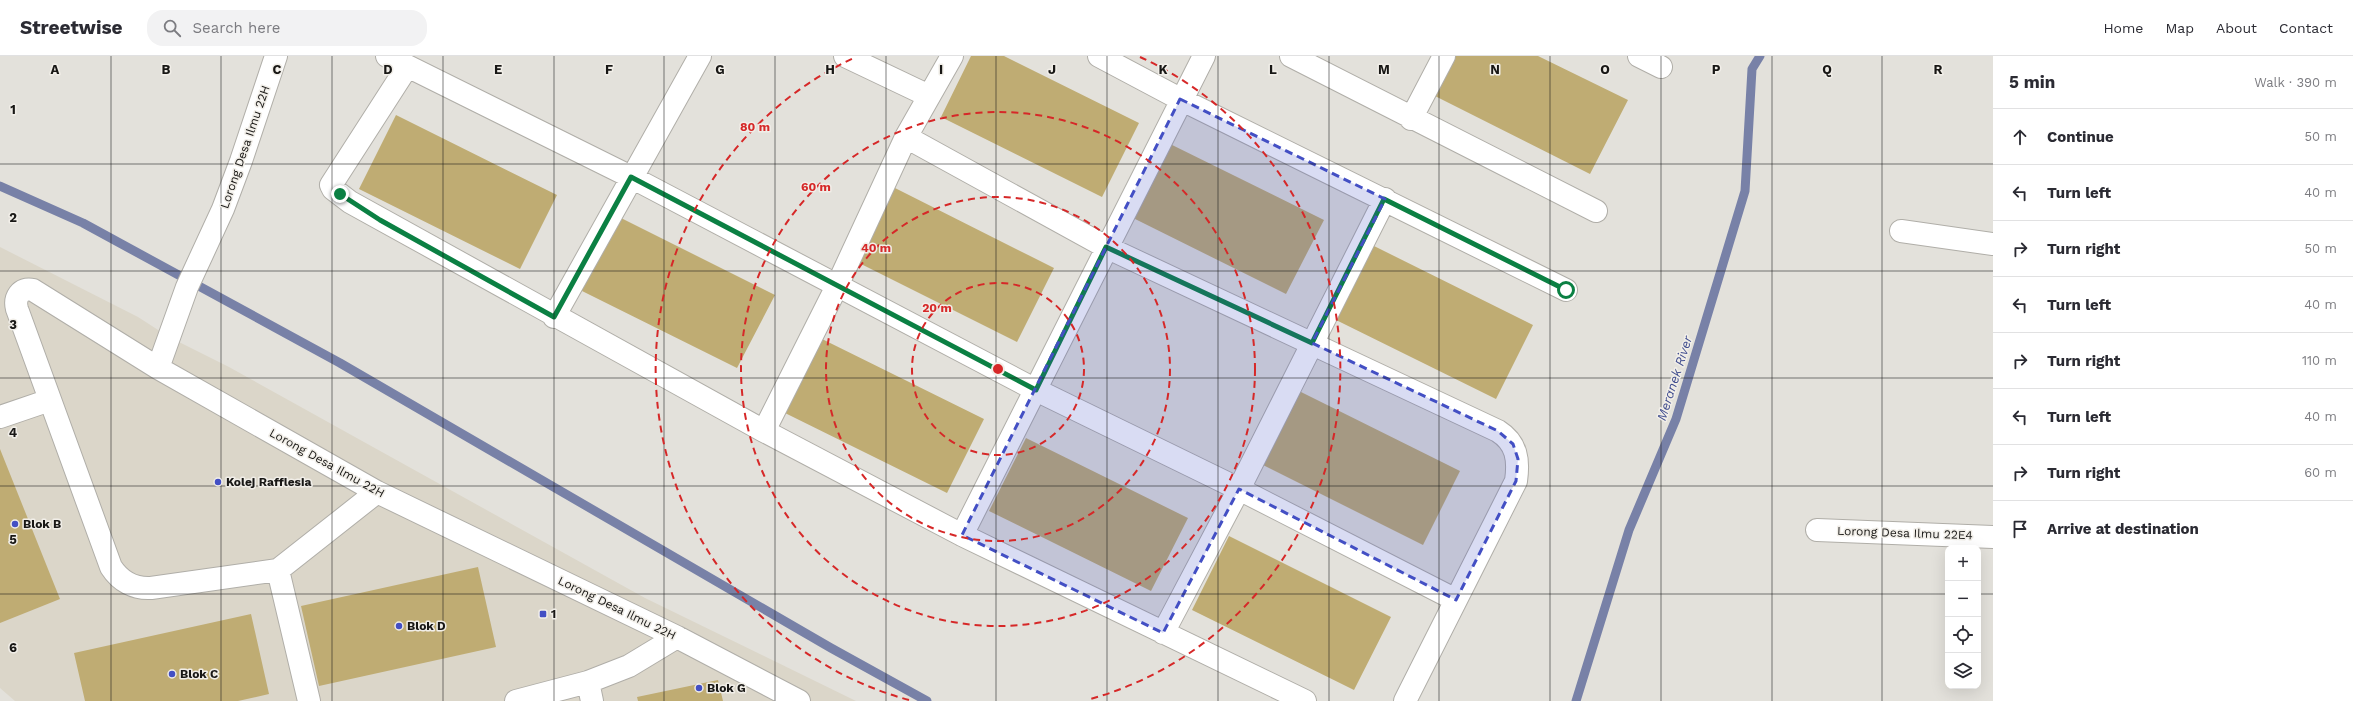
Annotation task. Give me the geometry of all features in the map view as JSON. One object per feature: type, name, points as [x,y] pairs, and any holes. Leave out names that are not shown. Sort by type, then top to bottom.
[{"type":"street","name":"Lorong Desa Ilmu 22H","points":[[276,56],[242,161],[223,209],[187,287],[158,368],[377,492],[678,637],[799,701]]},
{"type":"street","points":[[387,56],[631,177],[1036,390],[1240,489],[1456,600]]},
{"type":"street","points":[[554,317],[700,56]]},
{"type":"street","points":[[845,56],[929,96]]},
{"type":"street","points":[[764,431],[837,286],[906,137],[952,56]]},
{"type":"street","points":[[1099,56],[1180,99],[1566,290]]},
{"type":"street","points":[[962,535],[1036,390],[1180,99],[1204,56]]},
{"type":"street","points":[[1291,56],[1411,119],[1596,211]]},
{"type":"street","points":[[1411,119],[1444,56]]},
{"type":"street","points":[[1638,56],[1661,67]]},
{"type":"street","points":[[407,67],[333,180],[331,187],[350,202],[554,317],[764,431],[962,535],[1305,701]]},
{"type":"street","points":[[906,137],[1106,247],[1312,343],[1508,437],[1513,444],[1518,459],[1516,481],[1405,701]]},
{"type":"street","points":[[1163,633],[1240,489],[1384,199]]},
{"type":"street","points":[[1901,231],[1993,244]]},
{"type":"street","points":[[158,368],[29,289],[22,292],[15,301],[111,567],[125,581],[133,586],[151,588],[278,570],[377,492]]},
{"type":"street","points":[[0,417],[50,400]]},
{"type":"street","name":"Lorong Desa Ilmu 22E4","points":[[1817,530],[1993,537]]},
{"type":"street","points":[[278,570],[309,701]]},
{"type":"street","points":[[516,701],[590,692],[629,666],[678,637]]},
{"type":"street","points":[[758,680],[762,701]]},
{"type":"highlighted area","points":[[1180,99],[1385,199],[1312,343],[1498,431],[1513,444],[1518,459],[1516,481],[1456,600],[1239,489],[1163,633],[962,535]]},
{"type":"shaded area","name":"Kolej Rafflesia","points":[[0,247],[138,317],[169,337],[229,367],[645,598],[856,701],[15,701],[0,688]]},
{"type":"building","points":[[971,56],[1004,56],[1139,123],[1102,197],[941,117]]},
{"type":"building","points":[[1448,56],[1538,56],[1628,100],[1590,174],[1429,93]]},
{"type":"building","points":[[396,115],[557,195],[520,269],[359,189]]},
{"type":"building","points":[[1162,140],[1324,220],[1286,294],[1125,214]]},
{"type":"building","points":[[893,187],[1054,268],[1017,342],[855,261]]},
{"type":"building","points":[[613,214],[775,295],[737,368],[576,288]]},
{"type":"building","points":[[1372,245],[1533,325],[1496,399],[1334,319]]},
{"type":"building","points":[[822,339],[984,419],[947,493],[785,413]]},
{"type":"building","points":[[1299,391],[1460,471],[1423,545],[1261,464]]},
{"type":"building","points":[[1026,438],[1188,518],[1151,591],[989,511]]},
{"type":"building","name":"Blok B","points":[[0,449],[60,599],[0,623]]},
{"type":"building","points":[[1229,536],[1391,617],[1354,690],[1192,610]]},
{"type":"building","name":"Blok D","points":[[478,567],[496,647],[319,686],[301,606]]},
{"type":"building","name":"Blok C","points":[[251,614],[269,694],[238,701],[85,701],[74,653]]},
{"type":"building","name":"Blok G","points":[[718,680],[723,701],[638,701],[637,697]]},
{"type":"waterway","name":"Meranek River","points":[[1576,701],[1629,530],[1676,419],[1745,191],[1752,69],[1760,56]]},
{"type":"waterway","points":[[0,186],[83,223],[340,363],[831,648],[927,701]]},
{"type":"place","name":"Kolej Rafflesia","points":[[218,482]]},
{"type":"place","name":"Blok B","points":[[15,524]]},
{"type":"place","name":"1","points":[[543,614]]},
{"type":"place","name":"Blok D","points":[[399,626]]},
{"type":"place","name":"Blok C","points":[[172,674]]},
{"type":"place","name":"Blok G","points":[[699,688]]},
{"type":"route","points":[[340,194],[350,202],[380,220],[554,317],[631,177],[1036,390],[1106,247],[1312,343],[1384,199],[1566,290]]}]
